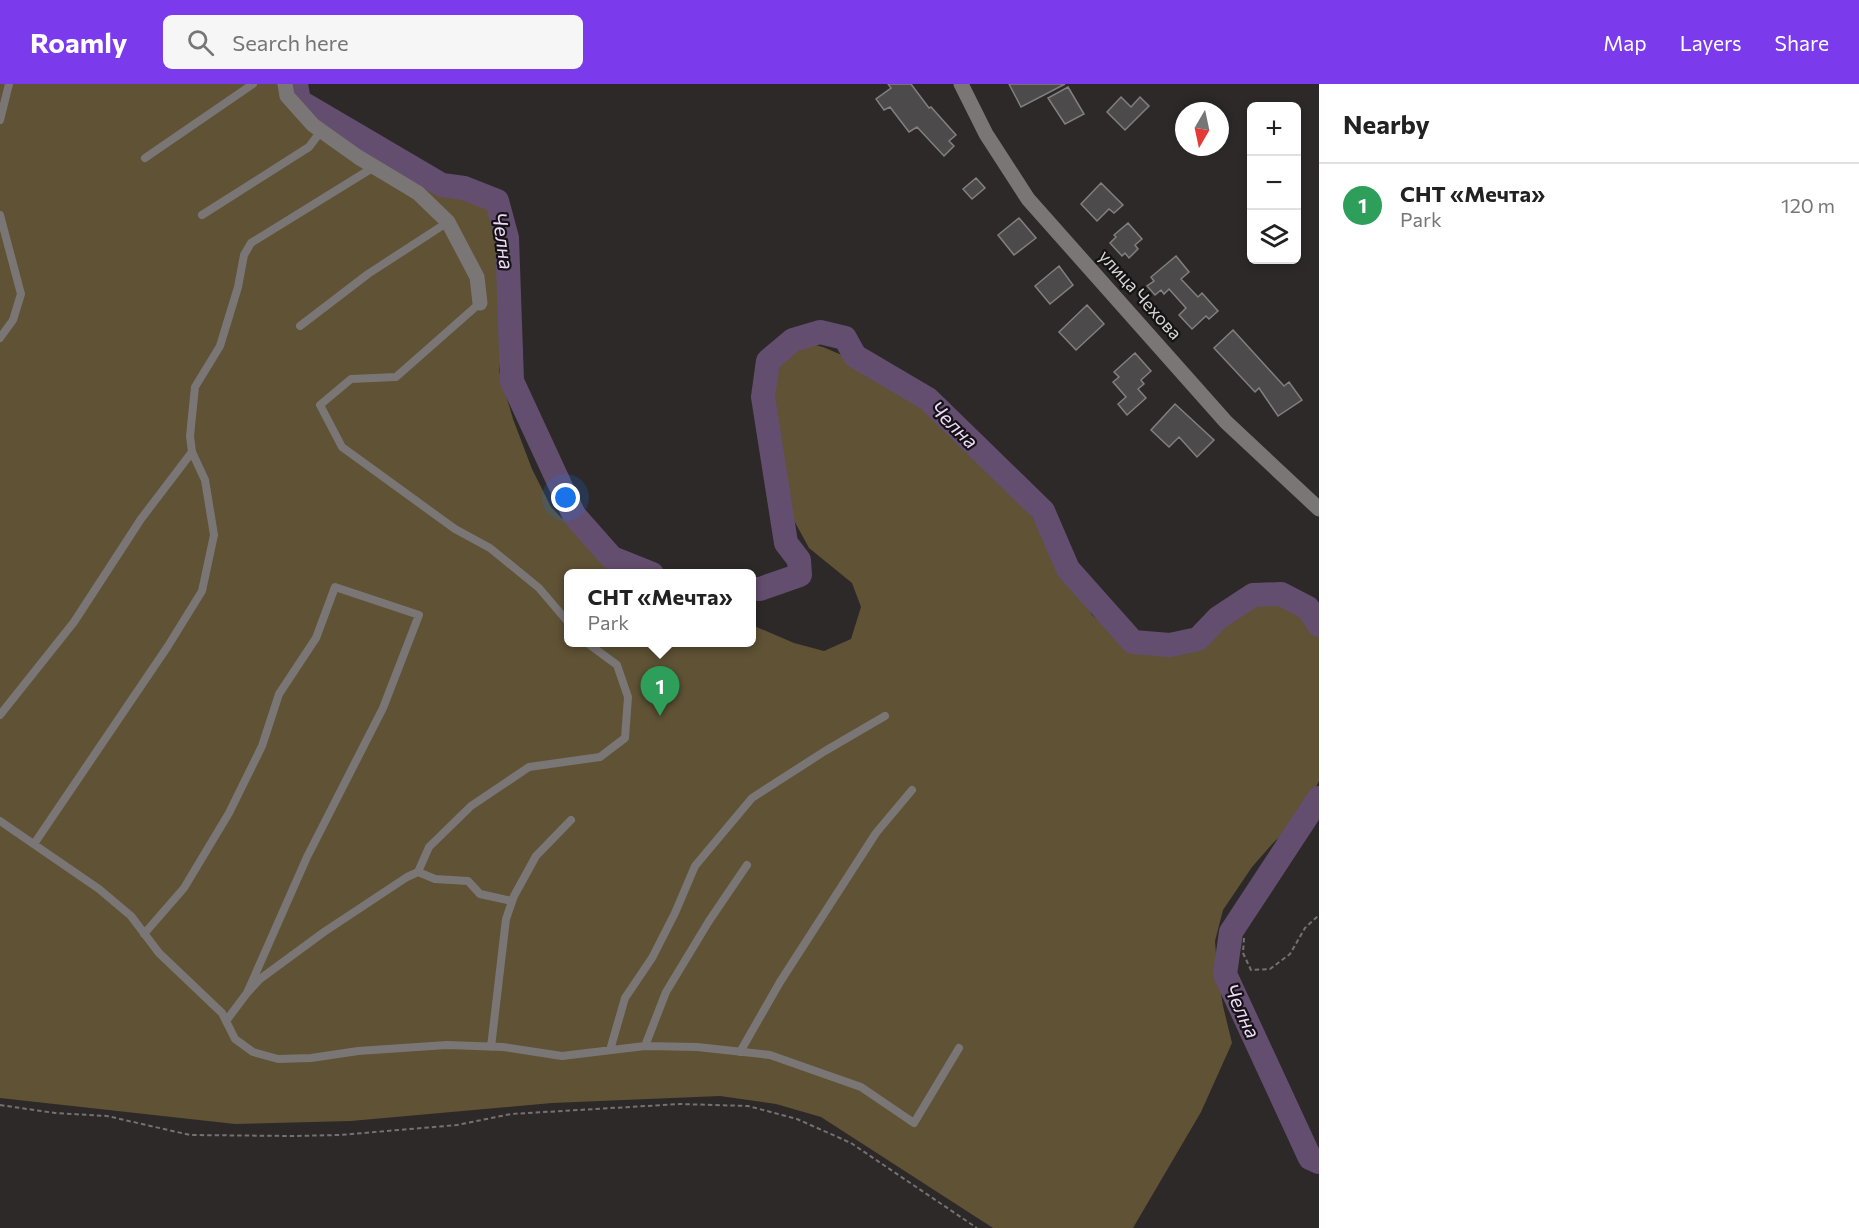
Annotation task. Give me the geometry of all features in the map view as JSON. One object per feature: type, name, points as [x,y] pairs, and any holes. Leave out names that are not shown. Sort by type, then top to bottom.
[{"type":"street","points":[[285,84],[287,96],[321,131],[418,193],[448,222],[477,277],[480,303]]},
{"type":"street","name":"улица Чехова","points":[[961,84],[986,134],[1028,199],[1226,422],[1319,509]]},
{"type":"lane","points":[[0,120],[9,84]]},
{"type":"lane","points":[[145,158],[253,84]]},
{"type":"lane","points":[[202,214],[309,147],[321,131]]},
{"type":"lane","points":[[34,844],[168,646],[202,591],[214,535],[205,480],[192,452],[190,436],[195,387],[220,346],[238,287],[244,255],[251,243],[374,167]]},
{"type":"lane","points":[[0,216],[21,294],[13,320],[0,338]]},
{"type":"lane","points":[[300,326],[368,274],[448,222]]},
{"type":"lane","points":[[480,303],[396,376],[351,379],[320,405],[342,447],[455,529],[490,548],[539,588],[564,617]]},
{"type":"lane","points":[[0,715],[74,622],[141,519],[192,452]]},
{"type":"lane","points":[[144,934],[184,888],[229,813],[262,746],[279,694],[316,638],[335,587],[419,615],[383,708],[307,857],[247,993]]},
{"type":"lane","points":[[226,1021],[260,979],[324,932],[418,872],[429,847],[471,806],[529,767],[600,757],[625,738],[628,697],[617,665],[593,647]]},
{"type":"lane","points":[[610,1050],[626,998],[652,958],[695,866],[752,798],[885,716]]},
{"type":"lane","points":[[740,1052],[780,982],[876,833],[912,790]]},
{"type":"lane","points":[[491,1047],[506,919],[512,901],[536,856],[571,820]]},
{"type":"lane","points":[[0,821],[99,889],[131,916],[159,953],[222,1013],[236,1039],[253,1052],[278,1059],[447,1045],[503,1047],[561,1056],[645,1046],[697,1047],[770,1055],[861,1087],[914,1123],[959,1048]]},
{"type":"lane","points":[[645,1046],[666,992],[709,921],[747,865]]},
{"type":"lane","points":[[418,872],[435,879],[468,881],[480,894],[512,901]]},
{"type":"path","points":[[1244,938],[1243,953],[1251,970],[1270,969],[1290,954],[1305,928],[1319,915]]},
{"type":"path","points":[[0,1105],[55,1113],[107,1116],[190,1135],[281,1136],[340,1135],[457,1125],[511,1114],[680,1104],[747,1106],[797,1119],[851,1143],[977,1228]]},
{"type":"shaded area","points":[[0,84],[298,84],[312,106],[496,208],[504,222],[508,252],[505,318],[499,371],[513,419],[532,469],[551,507],[610,569],[564,569],[564,647],[756,647],[756,627],[794,643],[824,651],[851,639],[861,607],[852,583],[809,548],[767,471],[763,450],[764,417],[759,381],[761,368],[773,351],[798,341],[823,347],[865,365],[930,406],[1003,477],[1052,544],[1092,615],[1116,635],[1139,639],[1175,638],[1194,634],[1239,594],[1262,592],[1283,594],[1302,610],[1318,630],[1319,781],[1306,806],[1290,828],[1252,867],[1223,910],[1215,941],[1223,1006],[1232,1043],[1201,1112],[1133,1228],[993,1228],[821,1117],[776,1104],[720,1096],[552,1103],[351,1121],[235,1124],[0,1098]]},
{"type":"building","points":[[888,84],[911,84],[929,108],[931,107],[956,135],[949,141],[954,146],[944,156],[917,127],[909,132],[890,107],[884,110],[876,99],[891,88]]},
{"type":"building","points":[[1009,84],[1065,84],[1021,107]]},
{"type":"building","points":[[1068,87],[1084,114],[1065,124],[1048,98]]},
{"type":"building","points":[[1121,97],[1131,107],[1140,97],[1149,106],[1125,130],[1107,112]]},
{"type":"building","points":[[976,178],[985,188],[972,199],[963,189]]},
{"type":"building","points":[[1101,183],[1123,205],[1114,213],[1109,209],[1097,221],[1081,204]]},
{"type":"building","points":[[1019,218],[1036,238],[1014,255],[998,235]]},
{"type":"building","points":[[1128,223],[1142,239],[1135,245],[1138,249],[1129,258],[1125,253],[1122,256],[1110,243],[1116,237],[1114,235]]},
{"type":"building","points":[[1176,256],[1189,272],[1181,279],[1198,297],[1202,293],[1218,311],[1209,319],[1206,316],[1192,329],[1179,315],[1186,308],[1169,289],[1164,294],[1161,290],[1155,295],[1147,286],[1154,281],[1151,277]]},
{"type":"building","points":[[1059,266],[1073,285],[1050,304],[1035,286]]},
{"type":"building","points":[[1087,305],[1104,324],[1076,350],[1059,332]]},
{"type":"building","points":[[1233,330],[1284,386],[1289,382],[1302,400],[1278,416],[1259,388],[1255,392],[1214,348]]},
{"type":"building","points":[[1135,353],[1151,371],[1141,380],[1144,384],[1138,389],[1146,398],[1127,415],[1118,404],[1126,397],[1113,382],[1119,377],[1114,372]]},
{"type":"building","points":[[1175,404],[1214,440],[1197,457],[1179,437],[1169,447],[1151,430]]},
{"type":"waterway","name":"Челна","points":[[296,84],[299,101],[442,185],[464,188],[497,201],[507,238],[512,381],[574,515],[612,558],[640,569]]},
{"type":"waterway","name":"Челна","points":[[756,589],[800,575],[799,560],[786,543],[763,397],[768,361],[793,340],[820,332],[845,338],[855,356],[928,399],[1043,511],[1068,569],[1133,642],[1170,645],[1198,639],[1218,618],[1253,595],[1281,594],[1308,608],[1319,625]]},
{"type":"waterway","name":"Челна","points":[[1319,798],[1231,932],[1225,974],[1310,1158],[1319,1162]]},
{"type":"place","name":"СНТ «Мечта»","points":[[660,716]]}]
